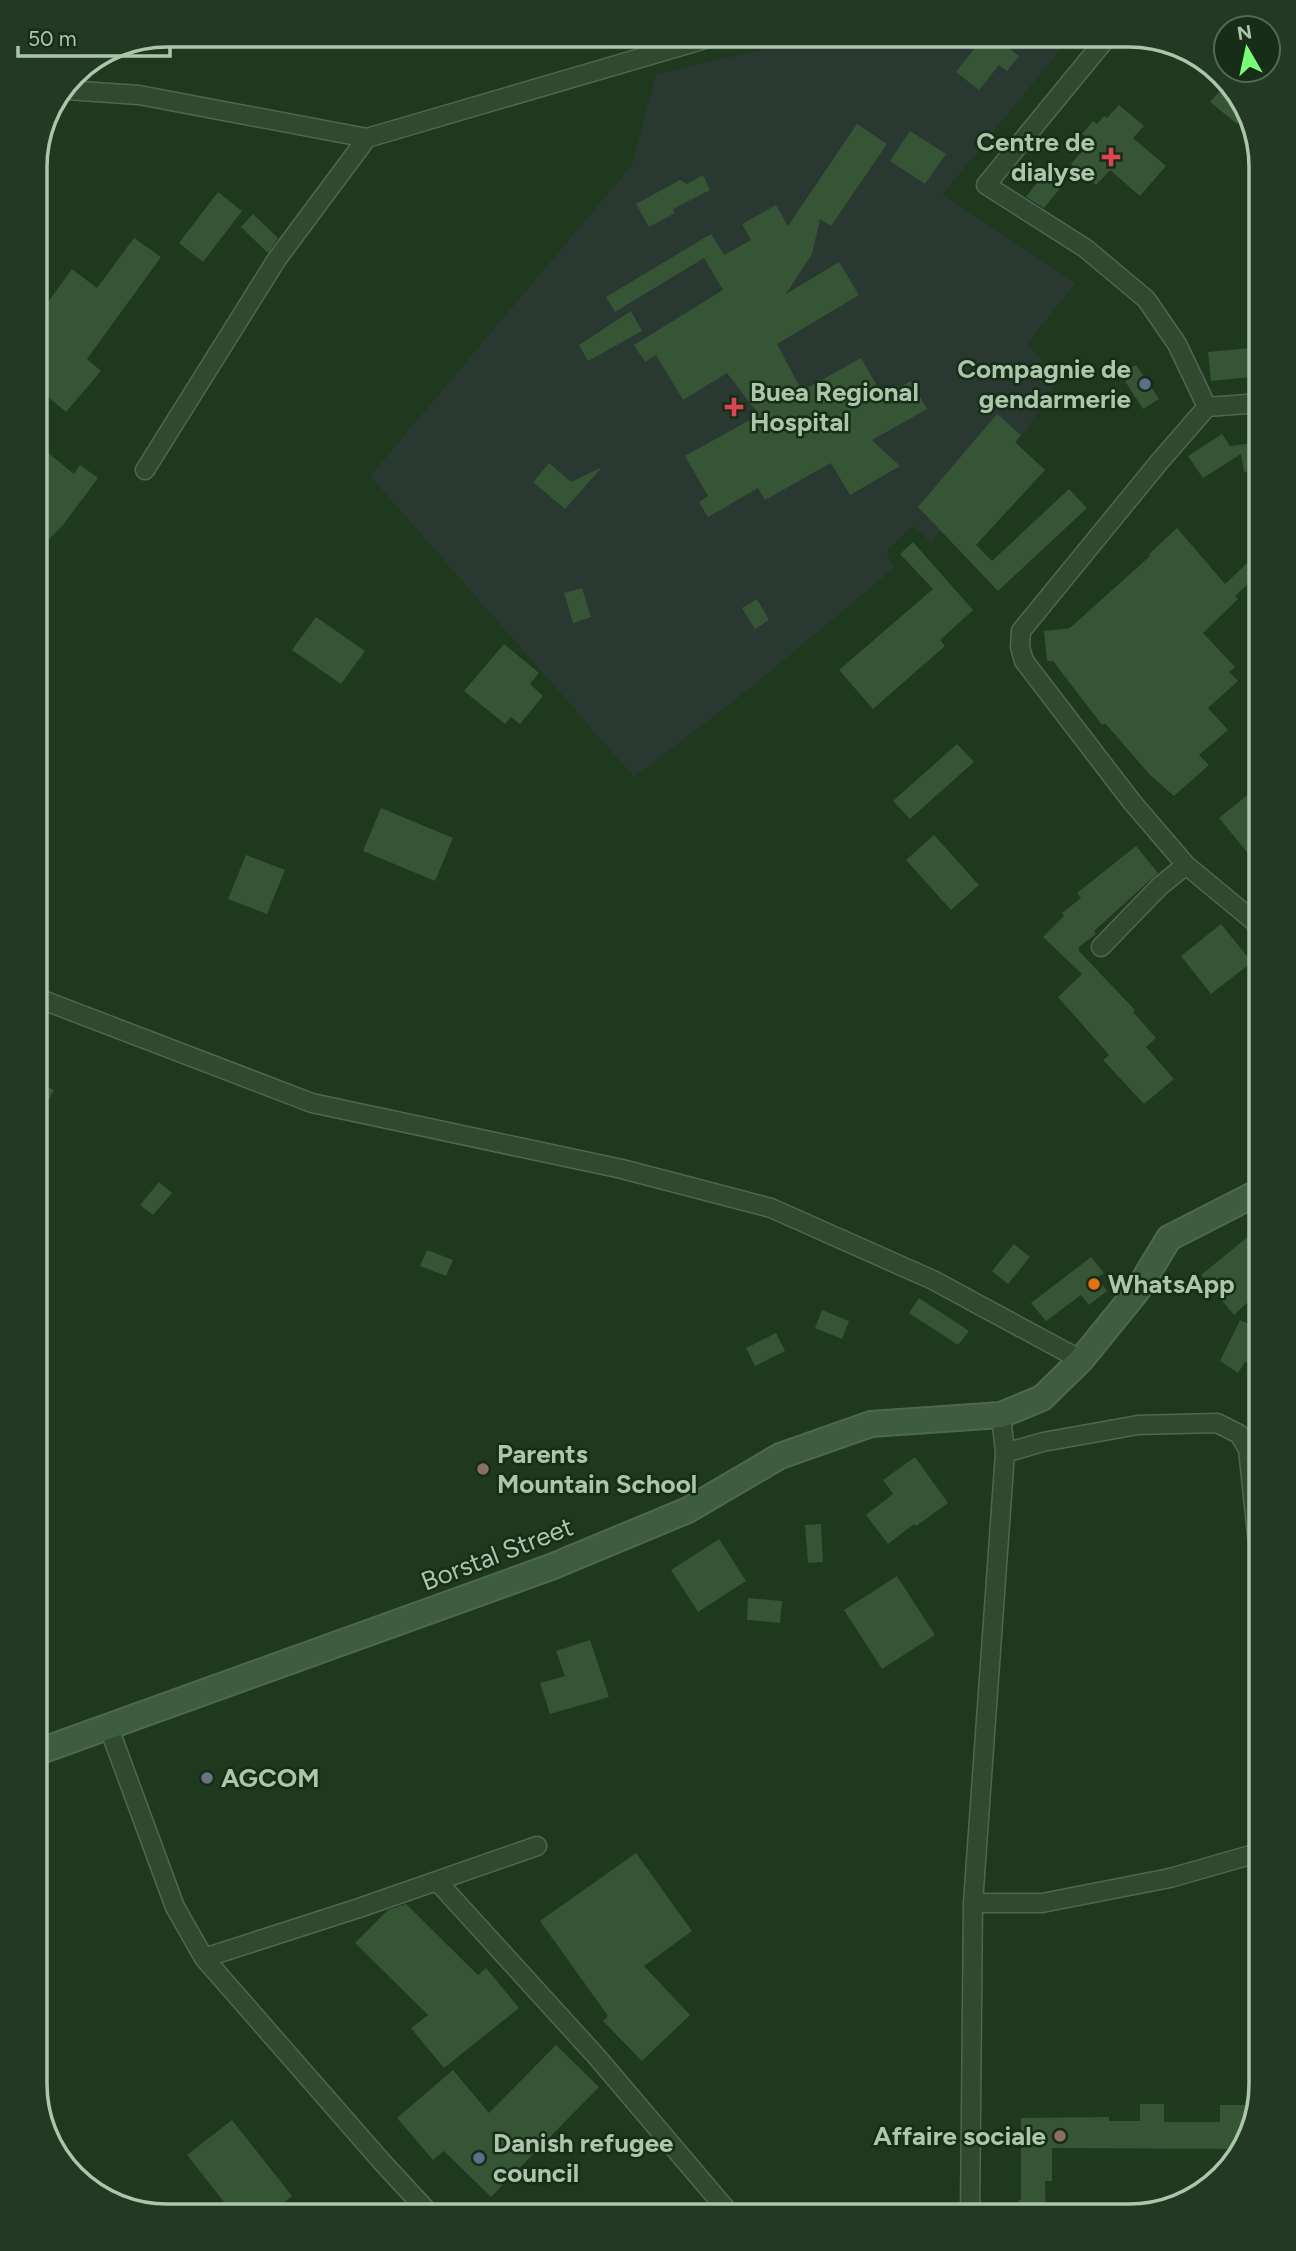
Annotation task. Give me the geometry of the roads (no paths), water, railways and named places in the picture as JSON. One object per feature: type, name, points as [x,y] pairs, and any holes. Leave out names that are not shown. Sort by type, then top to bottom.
[{"type":"street","points":[[75,91],[139,95],[367,138],[676,48]]},
{"type":"street","points":[[1098,48],[986,185],[1085,248],[1146,299],[1177,344],[1206,407]]},
{"type":"street","points":[[145,470],[277,259],[367,138]]},
{"type":"street","points":[[1249,404],[1206,407],[1021,631],[1020,647],[1024,662],[1132,802],[1186,865],[1249,917]]},
{"type":"street","points":[[1101,947],[1160,886],[1186,865]]},
{"type":"street","points":[[48,1002],[312,1103],[622,1169],[771,1208],[933,1280],[1081,1360]]},
{"type":"street","name":"Borstal Street","points":[[47,1749],[551,1567],[688,1510],[780,1456],[871,1424],[1001,1415],[1042,1398],[1081,1360],[1137,1292],[1169,1238],[1249,1197]]},
{"type":"street","points":[[970,2204],[973,1903],[1005,1453],[1001,1415]]},
{"type":"street","points":[[1005,1453],[1043,1442],[1138,1425],[1217,1423],[1239,1434],[1248,1449],[1249,1458]]},
{"type":"street","points":[[109,1728],[175,1907],[204,1958],[420,2203]]},
{"type":"street","points":[[204,1958],[537,1846]]},
{"type":"street","points":[[973,1903],[1042,1903],[1170,1878],[1249,1855]]},
{"type":"street","points":[[437,1881],[597,2057],[721,2204]]},
{"type":"place","name":"Centre de dialyse","points":[[1111,157]]},
{"type":"place","name":"Compagnie de gendarmerie","points":[[1145,384]]},
{"type":"place","name":"Buea Regional Hospital","points":[[734,407]]},
{"type":"place","name":"WhatsApp","points":[[1094,1284]]},
{"type":"place","name":"Parents Mountain School","points":[[483,1469]]},
{"type":"place","name":"AGCOM","points":[[207,1778]]},
{"type":"place","name":"Affaire sociale","points":[[1060,2136]]},
{"type":"place","name":"Danish refugee council","points":[[479,2158]]}]
